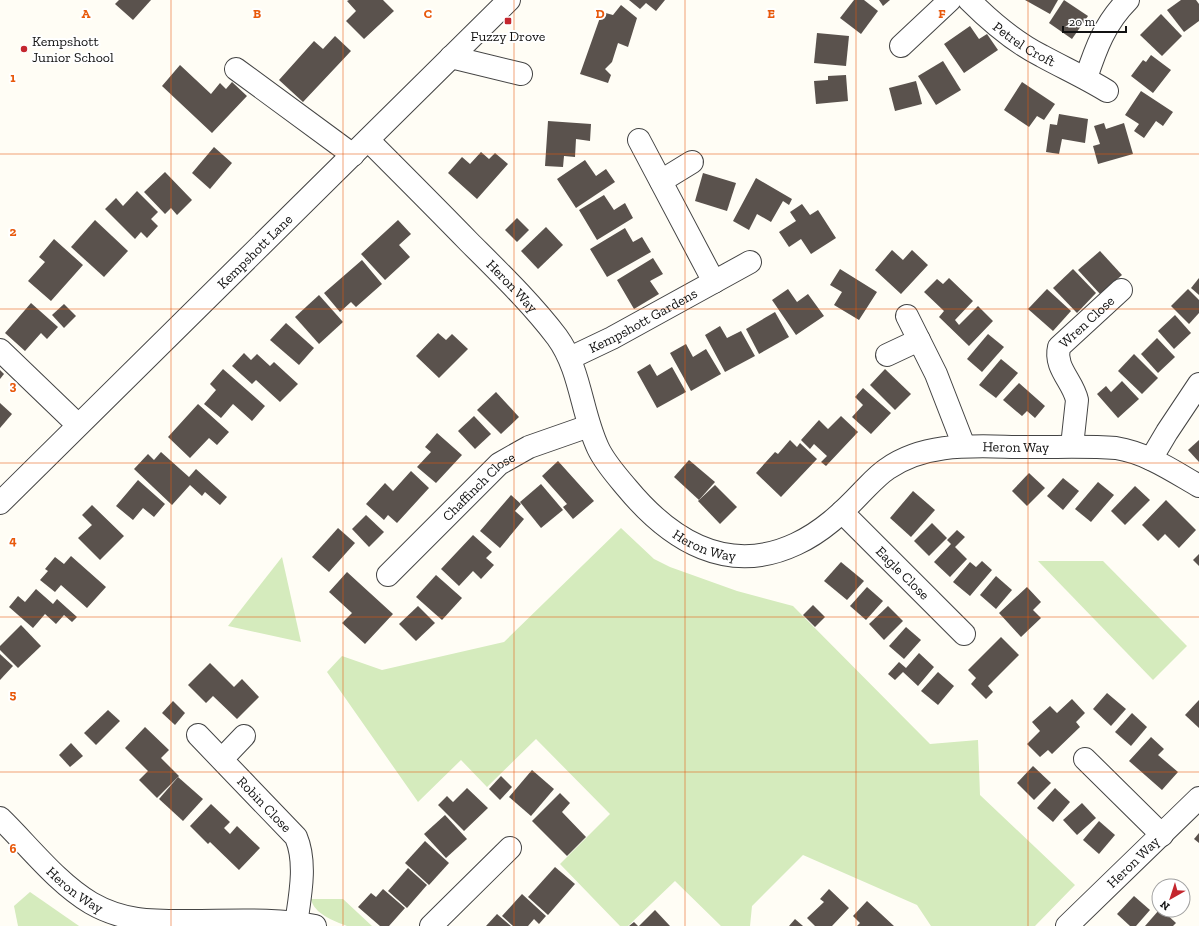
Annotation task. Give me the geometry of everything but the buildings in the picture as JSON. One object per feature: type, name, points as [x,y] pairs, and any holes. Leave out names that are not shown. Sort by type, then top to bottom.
[{"type":"street","name":"Kempshott Lane","points":[[0,503],[509,0]]},
{"type":"street","points":[[901,46],[950,0]]},
{"type":"street","name":"Petrel Croft","points":[[969,0],[1012,38],[1107,91]]},
{"type":"street","points":[[1086,78],[1102,33],[1118,10],[1128,0]]},
{"type":"street","points":[[451,57],[522,74]]},
{"type":"street","points":[[236,69],[353,155]]},
{"type":"street","name":"Heron Way","points":[[368,140],[525,299],[559,340],[570,358],[577,377],[589,426],[599,451],[634,496],[658,521],[677,536],[704,550],[731,556],[760,556],[773,553],[812,536],[842,512],[879,475],[898,462],[935,449],[964,446],[1072,446],[1122,449],[1151,459],[1199,486]]},
{"type":"street","name":"Kempshott Gardens","points":[[639,140],[714,282]]},
{"type":"street","points":[[661,181],[692,162]]},
{"type":"street","name":"Kempshott Gardens","points":[[570,358],[612,338],[750,262]]},
{"type":"street","name":"Wren Close","points":[[1072,446],[1077,400],[1075,393],[1060,366],[1058,353],[1059,347],[1120,290]]},
{"type":"street","points":[[907,316],[936,374],[964,446]]},
{"type":"street","points":[[887,355],[919,340]]},
{"type":"street","points":[[0,350],[78,425]]},
{"type":"street","points":[[1151,459],[1199,384]]},
{"type":"street","name":"Chaffinch Close","points":[[388,575],[499,464],[518,452],[589,426]]},
{"type":"street","name":"Eagle Close","points":[[842,512],[964,634]]},
{"type":"street","name":"Robin Close","points":[[198,734],[296,837],[300,846],[306,925]]},
{"type":"street","points":[[222,759],[244,736]]},
{"type":"street","points":[[1085,759],[1162,835]]},
{"type":"street","name":"Heron Way","points":[[1076,923],[1199,798]]},
{"type":"street","name":"Heron Way","points":[[0,818],[74,891],[90,902],[113,914],[139,920],[152,921],[259,921],[306,925]]},
{"type":"street","points":[[431,926],[510,848]]},
{"type":"green space","points":[[621,528],[654,559],[670,567],[737,591],[793,606],[930,744],[978,740],[980,795],[1075,885],[1035,926],[931,926],[917,905],[803,855],[752,906],[750,926],[721,926],[675,881],[628,926],[620,926],[560,864],[610,814],[536,739],[487,787],[461,760],[418,802],[327,672],[342,656],[382,670],[504,642]]},
{"type":"green space","points":[[282,557],[301,642],[228,626]]},
{"type":"green space","points":[[1038,561],[1103,561],[1187,646],[1153,680]]},
{"type":"green space","points":[[30,892],[79,926],[18,926],[14,906]]},
{"type":"green space","points":[[311,899],[343,899],[372,926],[347,926],[336,922],[320,913],[316,909]]},
{"type":"place","name":"Fuzzy Drove","points":[[508,21]]},
{"type":"place","name":"Kempshott Junior School","points":[[24,49]]}]
